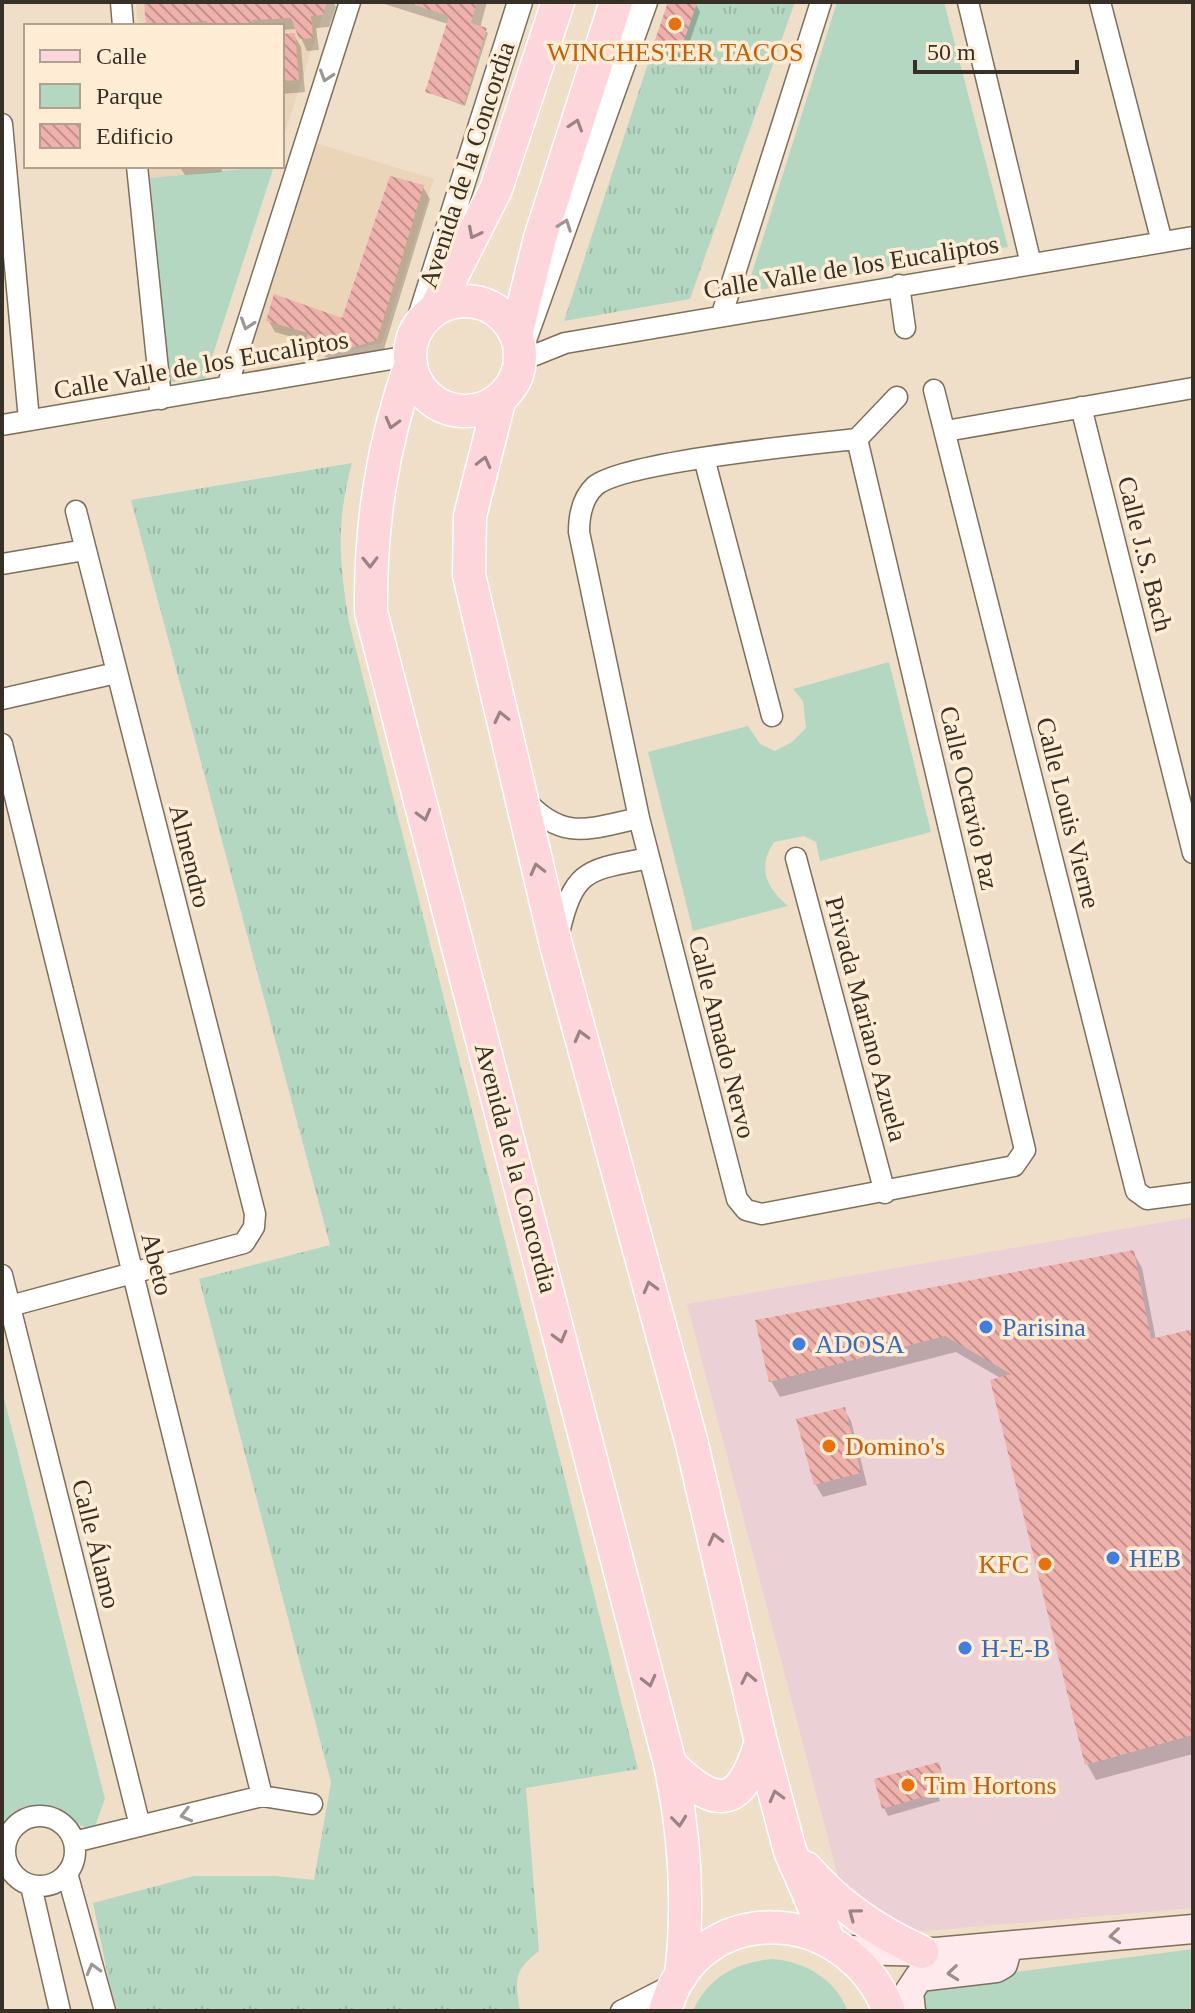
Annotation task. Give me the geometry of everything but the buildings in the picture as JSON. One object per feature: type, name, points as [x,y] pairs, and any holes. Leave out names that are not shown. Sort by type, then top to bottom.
[{"type":"main road","name":"Avenida de la Concordia","points":[[558,2],[496,189],[418,339],[392,423],[370,545],[371,612],[670,1764],[684,1878],[685,1940],[674,1990]]},
{"type":"main road","points":[[519,349],[506,318],[482,304],[454,301],[418,339],[421,390],[434,402],[450,409],[485,408],[510,388],[519,349],[540,238],[616,2]]},
{"type":"main road","points":[[500,398],[470,516],[469,575],[519,793],[556,945],[691,1440],[761,1742],[790,1851],[837,1944],[866,1968],[881,1990],[889,2011]]},
{"type":"main road","points":[[670,1764],[700,1791],[722,1796],[744,1786],[761,1742]]},
{"type":"main road","points":[[790,1851],[841,1905],[870,1927],[922,1952]]},
{"type":"main road","points":[[674,1990],[700,1955],[723,1940],[749,1930],[790,1928],[837,1944],[922,1952],[1193,1929]]},
{"type":"main road","points":[[911,2011],[909,1992],[919,1977],[996,1968],[1003,1964],[1008,1946]]},
{"type":"street","points":[[121,2],[123,24]]},
{"type":"street","points":[[227,387],[350,2]]},
{"type":"street","name":"Avenida de la Concordia","points":[[418,339],[520,2]]},
{"type":"street","points":[[519,349],[645,2]]},
{"type":"street","points":[[722,314],[821,2]]},
{"type":"street","points":[[968,2],[1031,264]]},
{"type":"street","points":[[1100,2],[1162,242]]},
{"type":"street","points":[[2,124],[29,420]]},
{"type":"street","points":[[137,168],[161,399]]},
{"type":"street","name":"Calle Valle de los Eucaliptos","points":[[519,349],[1193,237]]},
{"type":"street","points":[[899,285],[905,328]]},
{"type":"street","name":"Calle Valle de los Eucaliptos","points":[[2,425],[227,387],[418,339]]},
{"type":"street","points":[[946,431],[1193,388]]},
{"type":"street","name":"Calle Louis Vierne","points":[[934,390],[1136,1191],[1147,1199],[1193,1193]]},
{"type":"street","points":[[772,716],[704,458],[857,439],[897,397]]},
{"type":"street","name":"Calle J.S. Bach","points":[[1081,407],[1193,853]]},
{"type":"street","name":"Calle Octavio Paz","points":[[857,439],[1025,1150],[1014,1166],[885,1193]]},
{"type":"street","name":"Calle Amado Nervo","points":[[704,458],[615,476],[596,485],[584,501],[579,532],[639,818],[737,1199],[746,1210],[762,1214],[885,1193]]},
{"type":"street","name":"Almendro","points":[[76,511],[255,1214],[254,1227],[244,1243],[133,1274]]},
{"type":"street","points":[[2,564],[85,550]]},
{"type":"street","points":[[2,699],[116,673]]},
{"type":"street","name":"Abeto","points":[[2,744],[262,1796]]},
{"type":"street","points":[[519,793],[540,816],[558,827],[591,829],[639,818]]},
{"type":"street","points":[[556,945],[573,889],[585,874],[649,858]]},
{"type":"street","name":"Privada Mariano Azuela","points":[[796,858],[885,1193]]},
{"type":"street","points":[[10,1306],[133,1274]]},
{"type":"street","name":"Calle Álamo","points":[[2,1275],[140,1826]]},
{"type":"street","points":[[74,1842],[262,1796],[312,1804]]},
{"type":"street","points":[[37,1816],[60,1822],[74,1842],[73,1864],[55,1884],[31,1886],[19,1880],[3,1858],[8,1834],[26,1819],[37,1816]]},
{"type":"street","points":[[67,1873],[105,2011]]},
{"type":"street","points":[[31,1886],[60,2011]]},
{"type":"street","points":[[621,2011],[674,1990]]},
{"type":"shaded area","points":[[136,2],[327,2],[284,136],[284,24],[138,24]]},
{"type":"shaded area","points":[[316,143],[434,179],[382,343],[240,374]]},
{"type":"shaded area","points":[[149,168],[253,168],[150,178]]},
{"type":"shaded area","name":"HEB","points":[[1193,1217],[1193,1908],[854,1937],[687,1304]]},
{"type":"green space","points":[[668,2],[795,2],[690,299],[564,321]]},
{"type":"green space","points":[[837,2],[944,2],[1008,247],[746,292]]},
{"type":"green space","points":[[273,168],[205,379],[168,382],[150,178]]},
{"type":"green space","points":[[352,463],[341,523],[343,580],[349,622],[638,1769],[526,1788],[539,1951],[524,1964],[518,1977],[520,2011],[115,2011],[93,1903],[194,1876],[276,1876],[314,1880],[331,1782],[199,1279],[330,1245],[131,500]]},
{"type":"green space","points":[[889,662],[931,832],[820,861],[816,842],[804,836],[774,842],[766,860],[766,877],[774,892],[788,906],[693,931],[648,752],[748,726],[760,744],[775,751],[792,742],[806,728],[803,701],[793,689]]},
{"type":"green space","points":[[2,1390],[105,1799],[93,1831],[48,1810],[2,1820]]},
{"type":"green space","points":[[1193,1949],[1193,2011],[915,2011],[917,1985]]},
{"type":"green space","points":[[773,1959],[797,1964],[818,1974],[835,1990],[848,2011],[693,2011],[707,1989],[725,1973],[747,1964]]},
{"type":"place","name":"WINCHESTER TACOS","points":[[675,24]]},
{"type":"place","name":"Parisina","points":[[986,1327]]},
{"type":"place","name":"ADOSA","points":[[799,1344]]},
{"type":"place","name":"Domino's","points":[[829,1446]]},
{"type":"place","name":"HEB","points":[[1113,1558]]},
{"type":"place","name":"KFC","points":[[1045,1564]]},
{"type":"place","name":"H-E-B","points":[[965,1648]]},
{"type":"place","name":"Tim Hortons","points":[[908,1785]]}]
